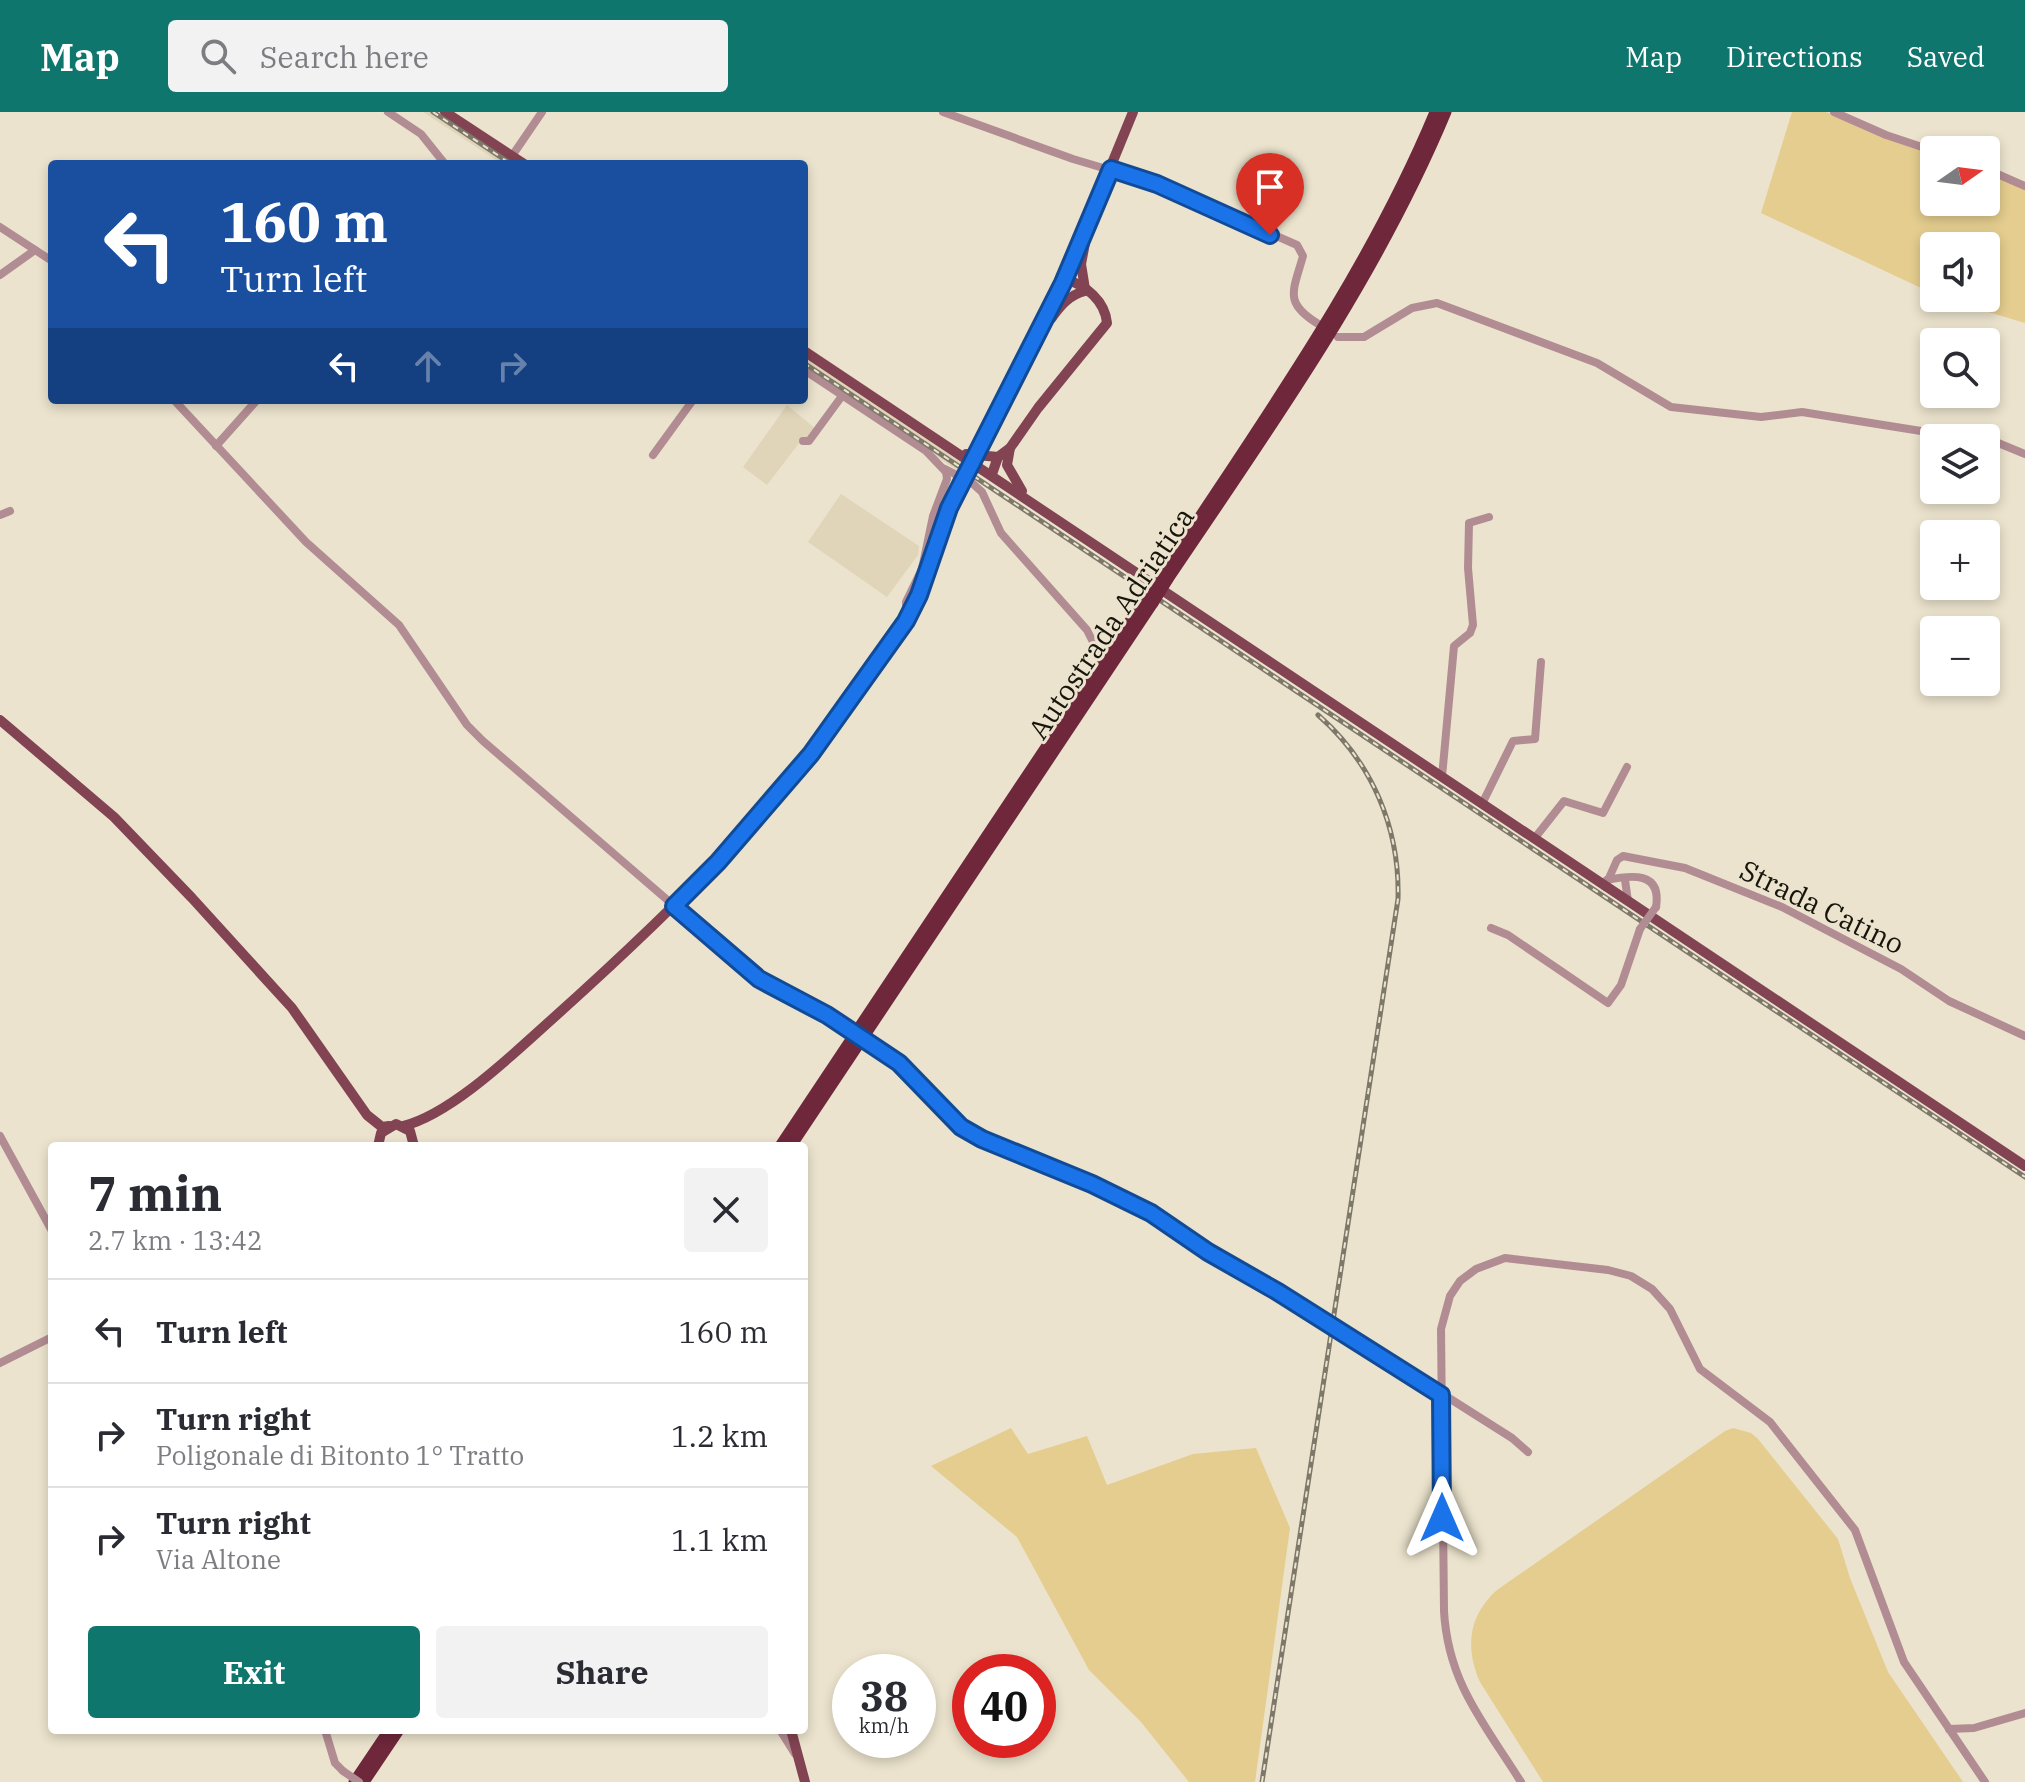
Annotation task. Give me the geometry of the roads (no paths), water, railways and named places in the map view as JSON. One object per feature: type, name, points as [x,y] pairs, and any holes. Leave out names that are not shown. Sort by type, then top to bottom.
[{"type":"highway","name":"Autostrada Adriatica","points":[[794,1142],[1165,576],[1332,315],[1389,212],[1435,112]]},
{"type":"highway","name":"Autostrada Adriatica","points":[[1165,576],[1335,328],[1405,202],[1446,112]]},
{"type":"highway","name":"Autostrada Adriatica","points":[[783,1142],[1148,602]]},
{"type":"highway","points":[[359,1782],[387,1734]]},
{"type":"highway","points":[[359,1782],[396,1734]]},
{"type":"main road","points":[[445,112],[518,160]]},
{"type":"main road","points":[[367,1115],[382,1127],[403,1126],[424,1119],[493,1072],[718,862],[811,754],[906,621],[919,595],[949,508],[1065,279],[1133,112]]},
{"type":"main road","points":[[1085,291],[1081,282],[1081,264],[1088,224]]},
{"type":"main road","points":[[992,474],[1038,408],[1107,323],[1106,312],[1100,303],[1075,282],[1065,279]]},
{"type":"main road","points":[[1035,340],[1062,304],[1085,291]]},
{"type":"main road","points":[[808,354],[1534,839],[1606,883],[1628,901],[2025,1166]]},
{"type":"main road","points":[[960,453],[1006,454]]},
{"type":"main road","points":[[1006,454],[1014,481],[1029,499]]},
{"type":"main road","points":[[0,720],[114,817],[292,1008],[367,1115],[377,1142]]},
{"type":"main road","points":[[416,1142],[424,1119]]},
{"type":"main road","points":[[379,1142],[381,1133],[389,1126]]},
{"type":"main road","points":[[403,1126],[416,1142]]},
{"type":"main road","points":[[792,1734],[805,1782]]},
{"type":"street","points":[[388,112],[421,134],[442,160]]},
{"type":"street","points":[[512,156],[542,112]]},
{"type":"street","points":[[943,112],[1157,184],[1297,245],[1303,256],[1292,296],[1302,314],[1320,325]]},
{"type":"street","points":[[1834,112],[1920,146]]},
{"type":"street","points":[[2000,175],[2025,186]]},
{"type":"street","points":[[0,227],[48,258]]},
{"type":"street","points":[[0,275],[35,250]]},
{"type":"street","points":[[1338,337],[1364,337],[1385,321],[1412,308],[1437,303],[1597,363],[1671,407],[1761,417],[1802,412],[1946,435],[1974,433],[2025,454]]},
{"type":"street","points":[[808,373],[926,451],[944,469],[972,483],[982,492],[1001,533],[1087,630],[1098,652]]},
{"type":"street","points":[[803,441],[809,441],[842,396]]},
{"type":"street","points":[[178,404],[306,542],[399,625],[467,725],[759,979],[878,1049],[916,1078],[961,1127],[982,1139],[1120,1196],[1411,1374],[1512,1438],[1528,1452]]},
{"type":"street","points":[[216,446],[253,404]]},
{"type":"street","points":[[653,455],[690,404]]},
{"type":"street","points":[[906,621],[906,602],[922,569],[933,516],[947,479],[944,469]]},
{"type":"street","points":[[0,515],[10,511]]},
{"type":"street","points":[[1442,777],[1454,646],[1470,633],[1473,625],[1468,568],[1469,523],[1489,517]]},
{"type":"street","points":[[1482,804],[1513,741],[1535,739],[1541,662]]},
{"type":"street","points":[[1534,839],[1564,801],[1603,813],[1627,767]]},
{"type":"street","name":"Strada Catino","points":[[1613,869],[1623,856],[1685,868],[1769,902],[1901,969],[1949,1001],[2025,1036]]},
{"type":"street","points":[[1491,928],[1508,935],[1608,1003],[1621,985],[1640,929],[1656,907],[1657,899],[1650,882],[1627,877],[1613,869],[1606,883]]},
{"type":"street","points":[[1606,883],[1627,877]]},
{"type":"street","points":[[1627,877],[1628,901]]},
{"type":"street","points":[[0,1136],[48,1224]]},
{"type":"street","points":[[1521,1782],[1455,1676],[1448,1653],[1444,1611],[1441,1329],[1450,1296],[1460,1281],[1476,1269],[1505,1258],[1622,1272],[1652,1289],[1670,1309],[1700,1369],[1770,1422],[1855,1530],[1904,1662],[1985,1782]]},
{"type":"street","points":[[0,1363],[48,1339]]},
{"type":"street","points":[[1949,1729],[1974,1728],[2025,1713]]},
{"type":"street","points":[[326,1734],[335,1763],[359,1782]]},
{"type":"street","points":[[782,1734],[799,1761]]},
{"type":"railway","points":[[433,112],[505,160]]},
{"type":"railway","points":[[808,366],[2025,1177]]},
{"type":"railway","points":[[1262,1782],[1398,899],[1394,847],[1379,798],[1354,754],[1318,715]]}]
